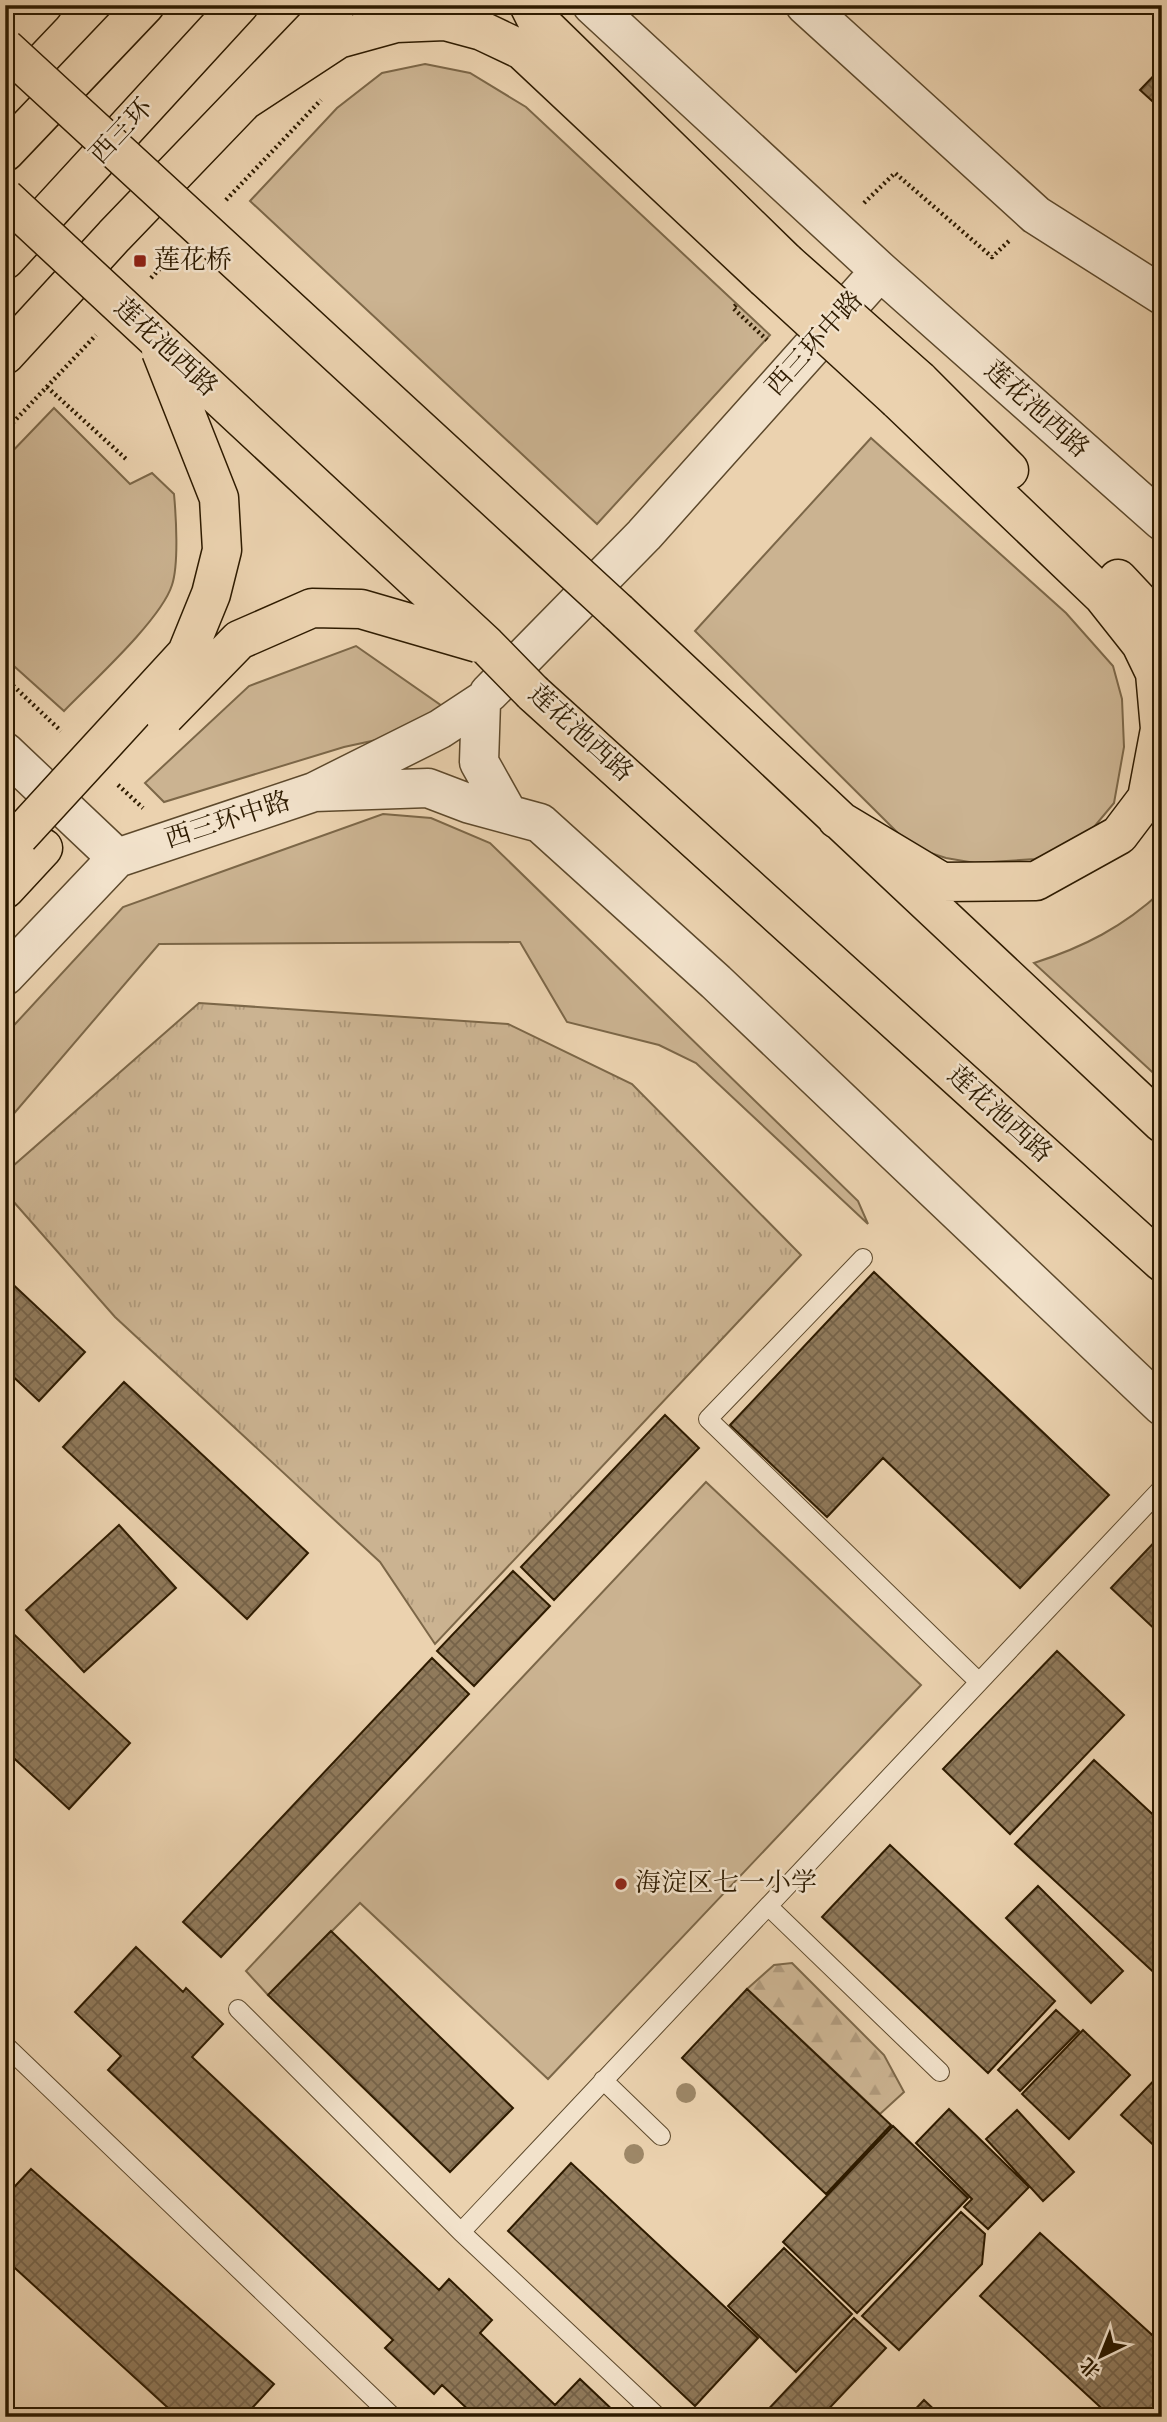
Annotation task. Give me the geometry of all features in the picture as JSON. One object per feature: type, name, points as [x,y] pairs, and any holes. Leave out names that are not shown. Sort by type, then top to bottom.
[{"type":"highway","points":[[43,5],[5,47],[618,612],[1162,1123]]},
{"type":"highway","points":[[5,152],[145,5]]},
{"type":"highway","name":"西三环","points":[[5,260],[239,5]]},
{"type":"highway","points":[[5,355],[336,5]]},
{"type":"highway","points":[[529,5],[535,18],[764,280]]},
{"type":"highway","points":[[245,100],[338,39],[396,23],[445,21],[482,31],[522,50],[764,280],[908,390],[1162,626]]},
{"type":"highway","name":"莲花池西路","points":[[5,198],[486,645],[533,693],[1162,1262]]},
{"type":"highway","points":[[5,889],[23,845],[187,653],[211,594],[222,550],[219,498],[156,340]]},
{"type":"highway","points":[[836,819],[942,882],[1036,881],[1119,835],[1147,798],[1160,729],[1155,673],[1141,644],[1111,606],[908,390]]},
{"type":"highway","points":[[23,845],[239,640],[312,608],[361,609],[486,645]]},
{"type":"street","name":"西三环中路","points":[[5,976],[117,858],[314,792],[428,736],[481,702],[644,535],[880,271],[592,5]]},
{"type":"street","points":[[805,5],[1036,215],[1162,295]]},
{"type":"street","name":"莲花池西路","points":[[880,271],[1162,521]]},
{"type":"street","points":[[481,702],[479,762],[508,812]]},
{"type":"street","points":[[5,752],[117,858]]},
{"type":"street","points":[[314,792],[428,788],[470,804],[508,812],[540,823],[716,982],[1162,1406]]},
{"type":"lane","points":[[863,1258],[708,1419],[979,1682]]},
{"type":"lane","points":[[461,2232],[1162,1488]]},
{"type":"lane","points":[[768,1906],[940,2071]]},
{"type":"lane","points":[[237,2009],[461,2232],[658,2417]]},
{"type":"lane","points":[[5,2045],[393,2417]]},
{"type":"lane","points":[[603,2080],[661,2136]]},
{"type":"path","points":[[221,205],[327,94]]},
{"type":"path","points":[[836,230],[895,173],[992,257],[1036,215]]},
{"type":"path","points":[[143,286],[182,246]]},
{"type":"path","points":[[764,280],[733,308],[771,343]]},
{"type":"path","points":[[5,431],[105,327]]},
{"type":"path","points":[[47,387],[126,459]]},
{"type":"green space","points":[[425,64],[470,73],[526,107],[770,335],[597,524],[250,201],[337,108],[382,73]]},
{"type":"green space","points":[[54,408],[130,484],[152,473],[174,494],[176,527],[174,576],[165,599],[140,633],[64,711],[5,658],[5,459]]},
{"type":"green space","points":[[871,438],[1066,613],[1113,666],[1122,699],[1124,747],[1114,803],[1084,839],[1035,859],[975,863],[946,858],[912,847],[695,631]]},
{"type":"green space","points":[[356,646],[442,706],[390,737],[344,747],[164,802],[145,783],[249,686]]},
{"type":"green space","points":[[383,814],[431,818],[490,843],[858,1201],[868,1224],[696,1063],[659,1045],[567,1022],[520,942],[159,944],[5,1124],[5,1035],[123,907]]},
{"type":"green space","points":[[1162,891],[1162,1081],[1034,963],[1070,950],[1118,925]]},
{"type":"green space","points":[[199,1003],[508,1024],[632,1084],[801,1255],[435,1644],[380,1562],[115,1317],[5,1192],[5,1173]]},
{"type":"green space","points":[[706,1482],[921,1685],[548,2079],[360,1903],[268,1995],[246,1971]]},
{"type":"green space","points":[[792,1963],[884,2055],[904,2092],[880,2114],[747,1989],[774,1965]]},
{"type":"building","points":[[1162,67],[1162,110],[1140,90]]},
{"type":"building","points":[[874,1272],[1109,1495],[1020,1588],[883,1458],[827,1517],[730,1425]]},
{"type":"building","points":[[5,1277],[85,1352],[39,1401],[5,1369]]},
{"type":"building","points":[[124,1382],[308,1553],[247,1619],[63,1447]]},
{"type":"building","points":[[665,1415],[699,1448],[554,1600],[521,1567]]},
{"type":"building","points":[[119,1525],[176,1588],[84,1672],[26,1610]]},
{"type":"building","points":[[1162,1534],[1162,1636],[1111,1588]]},
{"type":"building","points":[[513,1571],[550,1606],[474,1686],[437,1651]]},
{"type":"building","points":[[5,1626],[130,1743],[69,1809],[5,1750]]},
{"type":"building","points":[[1057,1651],[1124,1715],[1010,1834],[943,1769]]},
{"type":"building","points":[[432,1658],[469,1694],[221,1957],[183,1922]]},
{"type":"building","points":[[1094,1760],[1162,1823],[1162,1980],[1015,1844]]},
{"type":"building","points":[[890,1845],[1055,2001],[988,2073],[822,1917]]},
{"type":"building","points":[[1038,1886],[1123,1971],[1091,2003],[1006,1918]]},
{"type":"building","points":[[331,1931],[513,2108],[450,2172],[268,1995]]},
{"type":"building","points":[[136,1947],[183,1992],[186,1988],[223,2024],[192,2057],[439,2290],[449,2279],[492,2320],[480,2333],[555,2405],[580,2379],[620,2417],[476,2417],[442,2385],[434,2394],[385,2348],[393,2340],[108,2070],[121,2056],[75,2012]]},
{"type":"building","points":[[747,1989],[891,2125],[826,2194],[682,2058]]},
{"type":"building","points":[[1056,2010],[1079,2031],[1020,2091],[998,2070]]},
{"type":"building","points":[[1083,2030],[1130,2075],[1069,2139],[1022,2094]]},
{"type":"building","points":[[1162,2072],[1162,2153],[1121,2115]]},
{"type":"building","points":[[949,2109],[1029,2187],[988,2229],[964,2207],[972,2199],[916,2143]]},
{"type":"building","points":[[1017,2110],[1074,2172],[1043,2201],[986,2139]]},
{"type":"building","points":[[893,2126],[968,2198],[857,2313],[783,2242]]},
{"type":"building","points":[[571,2163],[758,2338],[695,2406],[508,2231]]},
{"type":"building","points":[[31,2169],[274,2384],[244,2417],[178,2417],[5,2259],[5,2197]]},
{"type":"building","points":[[961,2212],[985,2234],[982,2264],[899,2350],[862,2316]]},
{"type":"building","points":[[1040,2233],[1162,2344],[1162,2417],[1111,2417],[980,2296]]},
{"type":"building","points":[[784,2248],[852,2314],[796,2372],[728,2306]]},
{"type":"building","points":[[854,2318],[886,2348],[821,2417],[761,2417]]},
{"type":"building","points":[[924,2400],[942,2417],[908,2417]]},
{"type":"place","name":"莲花桥","points":[[140,261]]},
{"type":"place","name":"海淀区七一小学","points":[[621,1884]]}]
